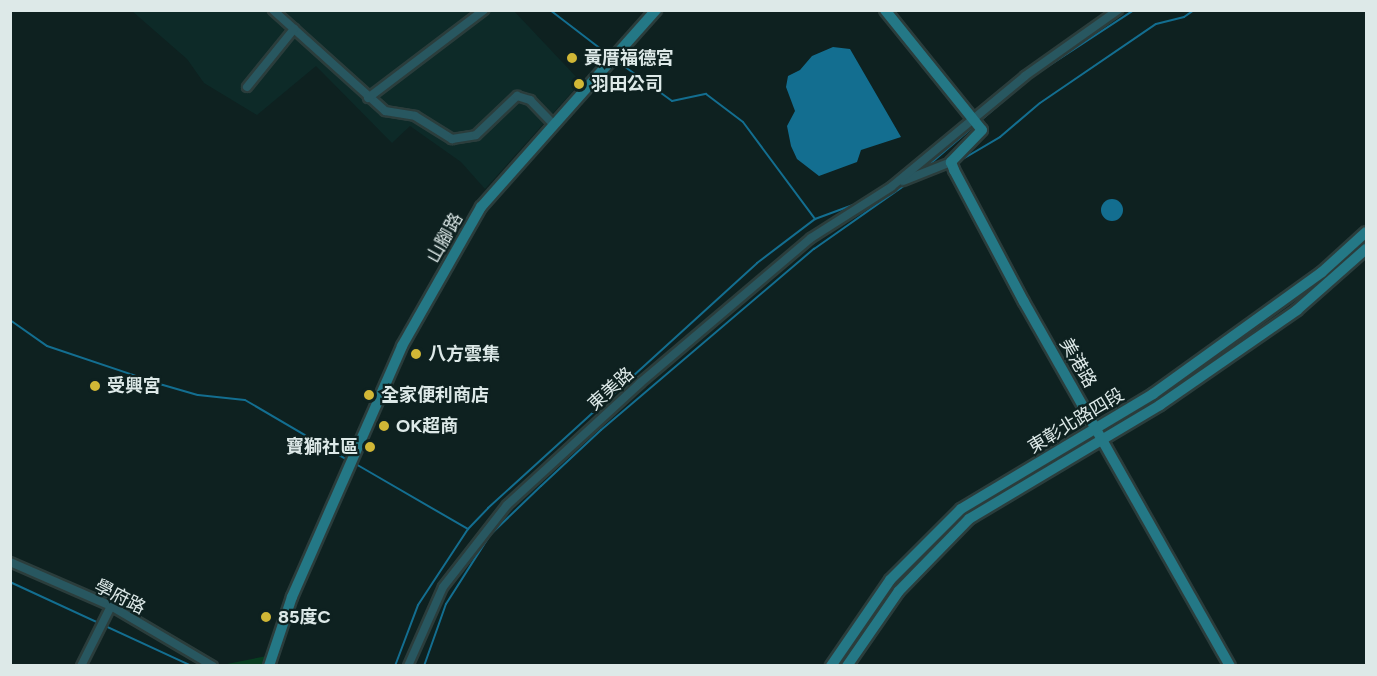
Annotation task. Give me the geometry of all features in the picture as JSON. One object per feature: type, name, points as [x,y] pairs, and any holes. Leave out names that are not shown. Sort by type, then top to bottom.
[{"type":"street","points":[[368,98],[484,10]]},
{"type":"street","name":"山腳路","points":[[269,666],[292,597],[402,346],[482,207],[656,10]]},
{"type":"street","points":[[885,10],[982,130],[953,166],[891,187]]},
{"type":"street","points":[[891,187],[1025,76],[1118,10]]},
{"type":"street","points":[[278,12],[368,98],[386,111],[415,116],[452,139],[476,135],[516,96],[530,100],[554,125]]},
{"type":"street","points":[[247,87],[294,29]]},
{"type":"street","name":"美港路","points":[[953,166],[1230,666]]},
{"type":"street","name":"東美路","points":[[408,666],[443,587],[507,505],[640,383],[811,238],[891,187]]},
{"type":"street","name":"東彰北路四段","points":[[831,666],[890,580],[946,523],[976,500],[1153,394],[1287,298],[1366,232]]},
{"type":"street","name":"東彰北路四段","points":[[847,666],[899,591],[969,519],[1103,440],[1297,310],[1366,249]]},
{"type":"street","name":"學府路","points":[[10,562],[111,606],[213,666]]},
{"type":"street","points":[[81,666],[111,606]]},
{"type":"shaded area","points":[[132,11],[514,11],[581,82],[485,189],[461,162],[410,126],[392,143],[316,66],[257,115],[204,83],[187,59]]},
{"type":"green space","points":[[267,656],[262,665],[227,664]]},
{"type":"water","points":[[833,47],[850,49],[901,137],[861,150],[857,162],[819,176],[797,159],[791,146],[787,126],[795,111],[786,87],[788,76],[800,70],[812,56]]},
{"type":"water","points":[[1112,199],[1120,202],[1123,210],[1120,218],[1112,221],[1104,218],[1101,210],[1104,202]]},
{"type":"waterway","points":[[550,10],[610,56]]},
{"type":"waterway","points":[[981,120],[1030,78],[1134,10]]},
{"type":"waterway","points":[[956,163],[1000,137],[1040,103],[1156,24],[1184,17],[1194,10]]},
{"type":"waterway","points":[[617,61],[672,101],[706,94],[743,122],[815,219]]},
{"type":"waterway","points":[[924,169],[974,126]]},
{"type":"waterway","points":[[424,666],[446,604],[490,535],[541,486],[601,430],[814,249],[905,185],[949,167]]},
{"type":"waterway","points":[[395,666],[418,605],[468,529],[488,508],[757,263],[815,219],[864,201]]},
{"type":"waterway","points":[[10,320],[47,346],[198,395],[245,400],[349,461]]},
{"type":"waterway","points":[[354,463],[468,529]]},
{"type":"waterway","points":[[10,582],[192,666]]},
{"type":"place","name":"黃厝福德宮","points":[[572,58]]},
{"type":"place","name":"羽田公司","points":[[579,84]]},
{"type":"place","name":"八方雲集","points":[[416,354]]},
{"type":"place","name":"受興宮","points":[[95,386]]},
{"type":"place","name":"全家便利商店","points":[[369,395]]},
{"type":"place","name":"OK超商","points":[[384,426]]},
{"type":"place","name":"寶獅社區","points":[[370,447]]},
{"type":"place","name":"85度C","points":[[266,617]]}]
